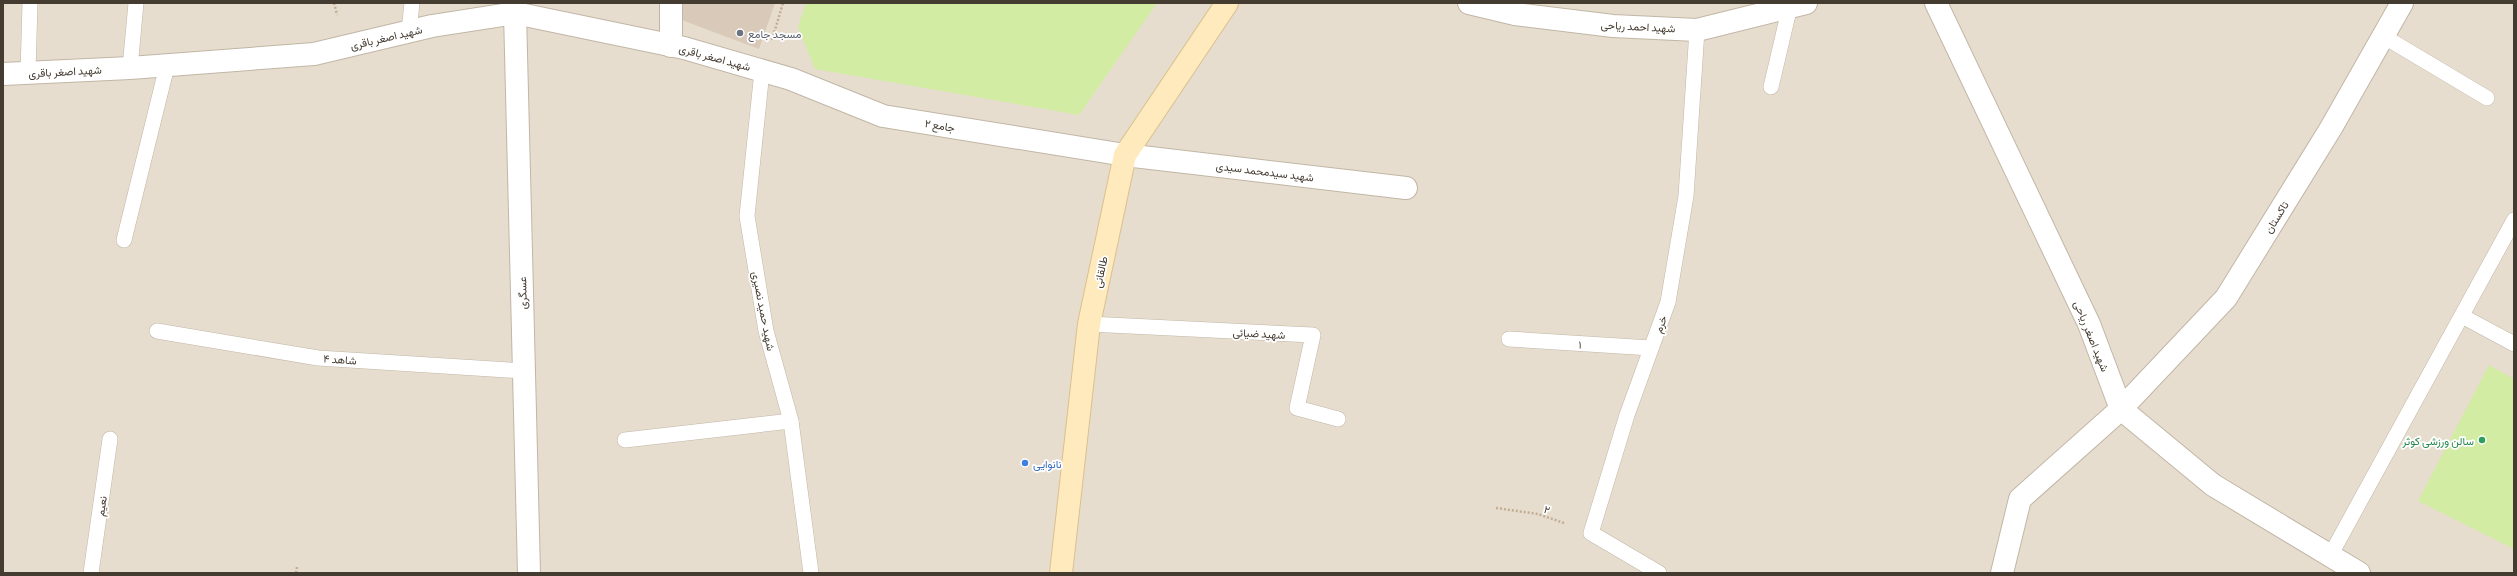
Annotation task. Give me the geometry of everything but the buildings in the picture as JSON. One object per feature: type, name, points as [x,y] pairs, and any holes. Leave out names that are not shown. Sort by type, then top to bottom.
[{"type":"street","points":[[671,46],[672,3]]},
{"type":"street","name":"طالقانی","points":[[1061,573],[1089,324],[1125,155],[1227,3]]},
{"type":"street","name":"شهید احمد ریاحی","points":[[1469,3],[1515,14],[1613,26],[1697,30],[1798,5]]},
{"type":"street","name":"شهید اصغر ریاحی","points":[[1936,3],[2089,324],[2121,409],[2213,486],[2359,573]]},
{"type":"street","name":"تاکستان","points":[[2002,573],[2020,499],[2121,409],[2226,298],[2331,128],[2402,3]]},
{"type":"street","name":"شهید اصغر باقری","points":[[3,74],[166,66],[314,54],[409,32],[515,13],[671,46],[762,71]]},
{"type":"street","name":"عسگری","points":[[515,13],[528,573]]},
{"type":"street","name":"جامع ۲","points":[[762,71],[791,79],[883,116],[1125,155]]},
{"type":"street","name":"شهید سیدمحمد سیدی","points":[[1125,155],[1406,188]]},
{"type":"lane","points":[[28,73],[30,3]]},
{"type":"lane","points":[[130,68],[136,3]]},
{"type":"lane","points":[[409,32],[412,3]]},
{"type":"lane","points":[[1771,87],[1798,5]]},
{"type":"lane","name":"خرم","points":[[1591,533],[1651,348],[1668,302],[1686,196],[1697,30]]},
{"type":"lane","points":[[2383,36],[2487,98]]},
{"type":"lane","points":[[124,240],[166,66]]},
{"type":"lane","name":"شهید حمید نصیری","points":[[762,71],[747,216],[766,331],[791,421],[811,573]]},
{"type":"lane","points":[[2330,556],[2514,220]]},
{"type":"lane","points":[[2462,316],[2514,344]]},
{"type":"lane","name":"شهید ضیائی","points":[[1089,324],[1313,335],[1297,408],[1338,419]]},
{"type":"lane","name":"شاهد ۴","points":[[157,331],[318,358],[524,371]]},
{"type":"lane","name":"۱","points":[[1509,339],[1651,348]]},
{"type":"lane","points":[[625,440],[791,421]]},
{"type":"lane","name":"نعیم","points":[[91,573],[110,439]]},
{"type":"lane","points":[[1591,533],[1659,573]]},
{"type":"path","points":[[762,71],[783,3]]},
{"type":"path","name":"۲","points":[[1496,508],[1538,514],[1591,533]]},
{"type":"path","points":[[296,573],[297,567]]},
{"type":"shaded area","points":[[3,3],[2514,3],[2514,573],[3,573]]},
{"type":"green space","points":[[806,3],[1157,3],[1079,115],[815,69],[798,27]]},
{"type":"green space","name":"سالن ورزشی کوثر","points":[[2489,365],[2514,379],[2514,549],[2418,501]]},
{"type":"place","name":"مسجد جامع","points":[[740,33]]},
{"type":"place","name":"سالن ورزشی کوثر","points":[[2482,440]]},
{"type":"place","name":"نانوایی","points":[[1025,463]]}]
